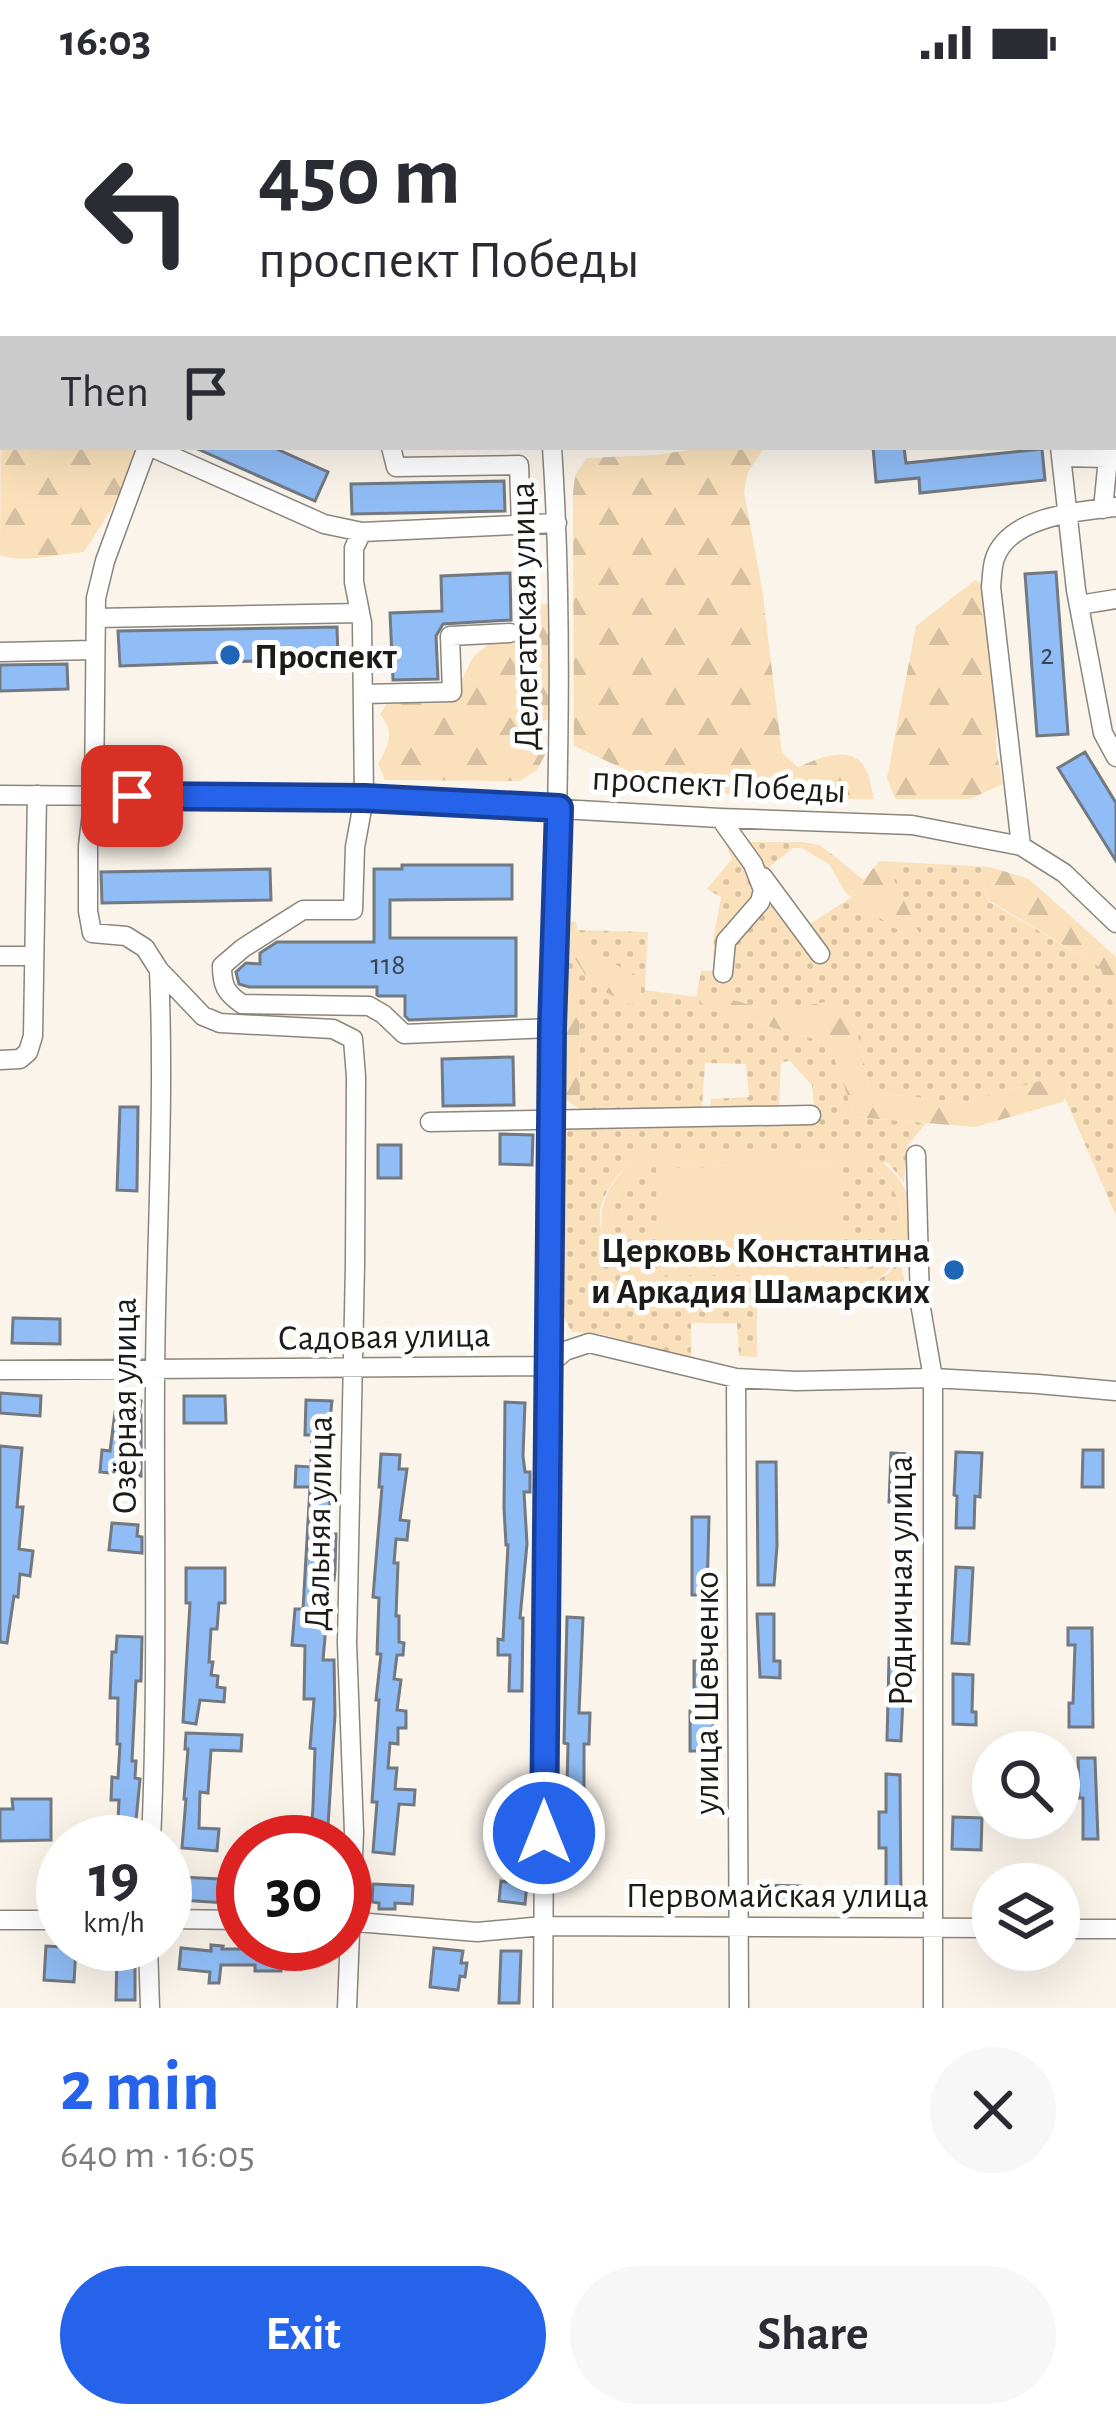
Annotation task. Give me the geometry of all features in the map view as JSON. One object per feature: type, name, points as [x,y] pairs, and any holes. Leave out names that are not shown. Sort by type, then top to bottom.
[{"type":"street","points":[[148,450],[105,561],[96,598],[88,911],[92,933],[126,936],[145,948],[159,970]]},
{"type":"street","points":[[156,450],[324,524],[362,532],[557,523]]},
{"type":"street","points":[[392,450],[396,467],[519,465],[521,525]]},
{"type":"street","name":"Делегатская улица","points":[[543,2008],[552,1028],[559,808],[552,450]]},
{"type":"street","points":[[1021,846],[991,587],[996,554],[1018,530],[1066,512],[1110,508],[1112,452],[1061,452],[1066,512],[1079,605],[1103,733],[1116,757]]},
{"type":"street","points":[[362,532],[355,548],[354,583],[364,694],[364,798],[355,847],[353,910],[303,910],[282,921],[222,967],[222,983],[242,1004],[369,1006],[404,1034],[552,1028]]},
{"type":"street","points":[[1079,605],[1116,599]]},
{"type":"street","points":[[97,618],[360,613]]},
{"type":"street","points":[[364,694],[452,692],[450,636],[510,633]]},
{"type":"street","points":[[0,652],[94,650]]},
{"type":"street","name":"проспект Победы","points":[[0,795],[364,798],[912,825],[1021,846],[1064,873],[1116,923]]},
{"type":"street","points":[[0,1060],[20,1059],[33,1036],[37,795]]},
{"type":"street","points":[[720,818],[820,954]]},
{"type":"street","points":[[724,974],[726,941],[760,902],[763,890],[753,864]]},
{"type":"street","points":[[0,956],[34,956]]},
{"type":"street","name":"Дальняя улица","points":[[159,970],[203,1016],[220,1023],[333,1028],[353,1039],[354,1367],[347,1643],[353,1815]]},
{"type":"street","name":"Озёрная улица","points":[[152,1815],[159,970]]},
{"type":"street","points":[[430,1122],[811,1115]]},
{"type":"street","name":"Родничная улица","points":[[916,1155],[920,1303],[933,1378],[933,2008]]},
{"type":"street","name":"Садовая улица","points":[[0,1370],[548,1366],[565,1351],[589,1343],[736,1378],[933,1378],[1116,1391]]},
{"type":"street","name":"улица Шевченко","points":[[736,1378],[739,2008]]},
{"type":"street","points":[[0,1920],[36,1920]]},
{"type":"street","name":"Первомайская улица","points":[[372,1923],[477,1932],[543,1926],[972,1928]]},
{"type":"street","points":[[1080,1929],[1116,1929]]},
{"type":"street","points":[[149,1971],[150,2008]]},
{"type":"street","name":"Дальняя улица","points":[[347,1971],[347,2008]]},
{"type":"green space","points":[[1,450],[138,450],[127,485],[84,552],[30,559],[0,555]]},
{"type":"green space","points":[[763,450],[748,472],[744,492],[762,588],[782,753],[798,767],[834,755],[859,760],[874,799],[779,799],[663,787],[574,746],[575,475],[587,458]]},
{"type":"green space","points":[[975,580],[983,584],[1003,784],[970,799],[895,799],[887,778],[916,626]]},
{"type":"green space","points":[[538,604],[551,604],[551,718],[537,723],[517,749],[546,753],[537,770],[520,781],[385,780],[378,764],[389,739],[380,714],[388,702],[452,700],[473,657],[495,639],[536,634]]},
{"type":"green space","points":[[725,842],[802,842],[802,848],[793,848],[767,869],[808,925],[852,897],[894,928],[891,873],[879,861],[990,867],[984,883],[988,901],[1100,967],[1116,1011],[1116,1216],[1065,1098],[1070,1085],[1060,1075],[965,1103],[871,1092],[856,1028],[830,1002],[777,1012],[707,993],[706,1009],[829,1043],[855,1117],[926,1123],[908,1145],[904,1182],[888,1163],[643,1153],[616,1178],[604,1199],[600,1223],[606,1241],[645,1289],[868,1286],[900,1260],[908,1301],[757,1303],[757,1357],[739,1356],[737,1323],[691,1323],[691,1361],[602,1334],[572,1332],[559,1308],[563,1126],[815,1118],[812,1085],[790,1061],[781,1062],[779,1106],[710,1110],[711,1099],[749,1097],[746,1064],[705,1063],[702,1109],[585,1115],[580,1109],[579,993],[564,972],[566,945],[592,985],[597,956],[578,945],[577,930],[648,932],[645,990],[696,997],[701,971],[713,971],[721,897],[707,889],[732,859]]},
{"type":"green space","points":[[802,842],[820,845],[864,880],[879,861],[891,873],[921,937],[894,928],[845,892],[829,864],[802,848]]},
{"type":"green space","points":[[990,867],[1029,879],[1116,957],[1116,1012],[1100,967],[988,900],[984,883]]},
{"type":"green space","points":[[568,921],[576,922],[579,945],[641,978],[641,993],[631,1005],[592,985],[566,945]]},
{"type":"green space","points":[[564,972],[579,993],[580,1109],[566,1100]]},
{"type":"green space","points":[[707,993],[777,1012],[829,1001],[856,1028],[871,1092],[965,1103],[1060,1075],[1070,1085],[1063,1102],[975,1127],[855,1117],[829,1043],[706,1009],[698,998]]},
{"type":"green space","points":[[866,1151],[901,1182],[913,1218],[910,1237],[888,1271],[868,1286],[645,1289],[612,1257],[601,1222],[612,1186],[643,1153]],"holes":[[[866,1163],[893,1189],[902,1218],[894,1247],[868,1274],[645,1277],[620,1250],[614,1236],[612,1221],[619,1192],[643,1165]]]},
{"type":"green space","points":[[866,1163],[893,1189],[902,1218],[894,1248],[868,1275],[645,1277],[620,1250],[614,1236],[612,1221],[619,1192],[643,1165]]},
{"type":"green space","points":[[839,1166],[840,1272],[657,1274],[656,1168]]},
{"type":"building","points":[[200,450],[279,450],[328,472],[315,501]]},
{"type":"building","points":[[873,450],[904,450],[906,463],[1042,450],[1045,480],[920,493],[919,478],[876,482]]},
{"type":"building","points":[[504,481],[505,511],[352,514],[351,484]]},
{"type":"building","points":[[1056,572],[1068,734],[1037,736],[1025,574]]},
{"type":"building","points":[[510,573],[511,620],[443,624],[436,636],[438,679],[393,680],[390,613],[442,611],[441,576]]},
{"type":"building","points":[[337,627],[338,658],[120,666],[118,631]]},
{"type":"building","points":[[67,664],[68,689],[0,691],[0,665]]},
{"type":"building","points":[[1085,752],[1116,803],[1116,861],[1058,768]]},
{"type":"building","points":[[402,865],[512,865],[512,899],[390,900],[390,938],[516,938],[516,1016],[409,1020],[405,996],[379,996],[377,987],[239,984],[236,972],[246,963],[260,964],[260,953],[277,942],[374,942],[374,869],[402,869]]},
{"type":"building","points":[[270,869],[271,900],[102,903],[101,872]]},
{"type":"building","points":[[513,1057],[514,1105],[443,1106],[442,1059]]},
{"type":"building","points":[[120,1107],[138,1107],[137,1191],[117,1190]]},
{"type":"building","points":[[500,1134],[533,1135],[532,1165],[500,1164]]},
{"type":"building","points":[[378,1145],[401,1145],[401,1178],[378,1178]]},
{"type":"building","points":[[13,1318],[60,1319],[60,1344],[12,1343]]},
{"type":"building","points":[[0,1393],[41,1396],[40,1416],[0,1413]]},
{"type":"building","points":[[184,1396],[225,1396],[226,1423],[184,1423]]},
{"type":"building","points":[[123,1398],[141,1401],[141,1476],[100,1472],[102,1450],[110,1451],[115,1412],[121,1413]]},
{"type":"building","points":[[306,1400],[332,1401],[325,1467],[331,1467],[329,1534],[336,1534],[335,1570],[330,1580],[323,1660],[334,1660],[329,1815],[312,1815],[314,1699],[304,1699],[305,1646],[292,1645],[295,1609],[303,1609],[310,1487],[295,1487],[296,1466],[311,1467],[312,1435],[305,1435]]},
{"type":"building","points":[[505,1402],[525,1403],[523,1456],[525,1472],[530,1472],[530,1492],[524,1492],[522,1691],[509,1691],[510,1655],[498,1655],[498,1639],[503,1640],[508,1545]]},
{"type":"building","points":[[0,1446],[22,1448],[19,1549],[33,1551],[30,1576],[20,1574],[7,1643],[0,1642]]},
{"type":"building","points":[[1083,1450],[1103,1450],[1103,1487],[1082,1487]]},
{"type":"building","points":[[956,1452],[982,1453],[974,1528],[956,1528]]},
{"type":"building","points":[[891,1453],[909,1454],[907,1503],[889,1502]]},
{"type":"building","points":[[381,1454],[400,1455],[399,1469],[407,1469],[400,1520],[409,1521],[407,1540],[396,1539],[394,1563],[398,1563],[399,1642],[404,1643],[394,1679],[401,1680],[397,1710],[406,1711],[406,1728],[398,1728],[398,1744],[390,1743],[388,1768],[397,1768],[395,1789],[415,1790],[414,1805],[399,1804],[394,1854],[373,1852],[381,1654],[377,1654],[379,1598],[373,1597]]},
{"type":"building","points":[[757,1462],[776,1462],[774,1585],[758,1585]]},
{"type":"building","points":[[692,1517],[709,1517],[707,1595],[692,1595]]},
{"type":"building","points":[[112,1523],[138,1525],[142,1553],[109,1550]]},
{"type":"building","points":[[956,1567],[973,1568],[969,1644],[952,1643]]},
{"type":"building","points":[[186,1568],[225,1568],[225,1603],[219,1603],[217,1629],[211,1629],[209,1662],[213,1662],[211,1675],[218,1676],[217,1687],[225,1688],[224,1702],[200,1700],[196,1724],[183,1722],[190,1603],[186,1603]]},
{"type":"building","points":[[757,1614],[774,1614],[774,1661],[780,1661],[780,1678],[760,1677]]},
{"type":"building","points":[[567,1617],[583,1618],[579,1713],[590,1713],[584,1787],[567,1787]]},
{"type":"building","points":[[1068,1628],[1092,1628],[1093,1727],[1069,1727],[1075,1645],[1068,1645]]},
{"type":"building","points":[[117,1636],[142,1637],[132,1761],[136,1761],[135,1778],[140,1779],[137,1815],[118,1815],[119,1800],[111,1800],[120,1744],[118,1698],[110,1698],[112,1652],[116,1652]]},
{"type":"building","points":[[889,1658],[905,1658],[901,1741],[887,1740]]},
{"type":"building","points":[[694,1661],[708,1661],[713,1751],[690,1751]]},
{"type":"building","points":[[953,1674],[973,1675],[976,1725],[953,1724]]},
{"type":"building","points":[[186,1733],[242,1735],[241,1751],[211,1750],[208,1793],[200,1792],[199,1828],[216,1829],[216,1851],[192,1849],[192,1815],[185,1815]]},
{"type":"building","points":[[1080,1758],[1095,1758],[1098,1839],[1083,1839]]},
{"type":"building","points":[[886,1774],[900,1775],[901,1900],[886,1900],[886,1848],[879,1848]]},
{"type":"building","points":[[12,1799],[51,1799],[51,1815],[36,1815],[36,1840],[0,1841],[0,1809],[13,1809]]},
{"type":"building","points":[[953,1817],[972,1818],[972,1839],[981,1839],[981,1850],[952,1849]]},
{"type":"building","points":[[500,1823],[525,1826],[518,1883],[527,1884],[525,1904],[499,1901],[508,1853],[497,1852]]},
{"type":"building","points":[[192,1878],[216,1879],[216,1902],[192,1901]]},
{"type":"building","points":[[373,1884],[413,1886],[412,1904],[379,1909],[379,1903],[372,1902]]},
{"type":"building","points":[[758,1885],[800,1886],[799,1906],[757,1905]]},
{"type":"building","points":[[211,1945],[216,1945],[219,1983],[209,1983],[210,1972],[192,1970],[192,1949],[211,1951]]},
{"type":"building","points":[[434,1948],[463,1951],[461,1963],[467,1963],[458,1990],[430,1987]]},
{"type":"building","points":[[501,1951],[521,1951],[519,2003],[499,2003]]},
{"type":"building","points":[[45,1971],[75,1971],[74,1982],[44,1980]]},
{"type":"building","points":[[117,1971],[135,1971],[135,2000],[116,2000]]},
{"type":"place","name":"Проспект","points":[[230,655]]},
{"type":"place","name":"Церковь Константина и Аркадия Шамарских","points":[[954,1270]]},
{"type":"route","points":[[132,796],[364,798],[559,808],[552,1028],[544,1833]]}]
